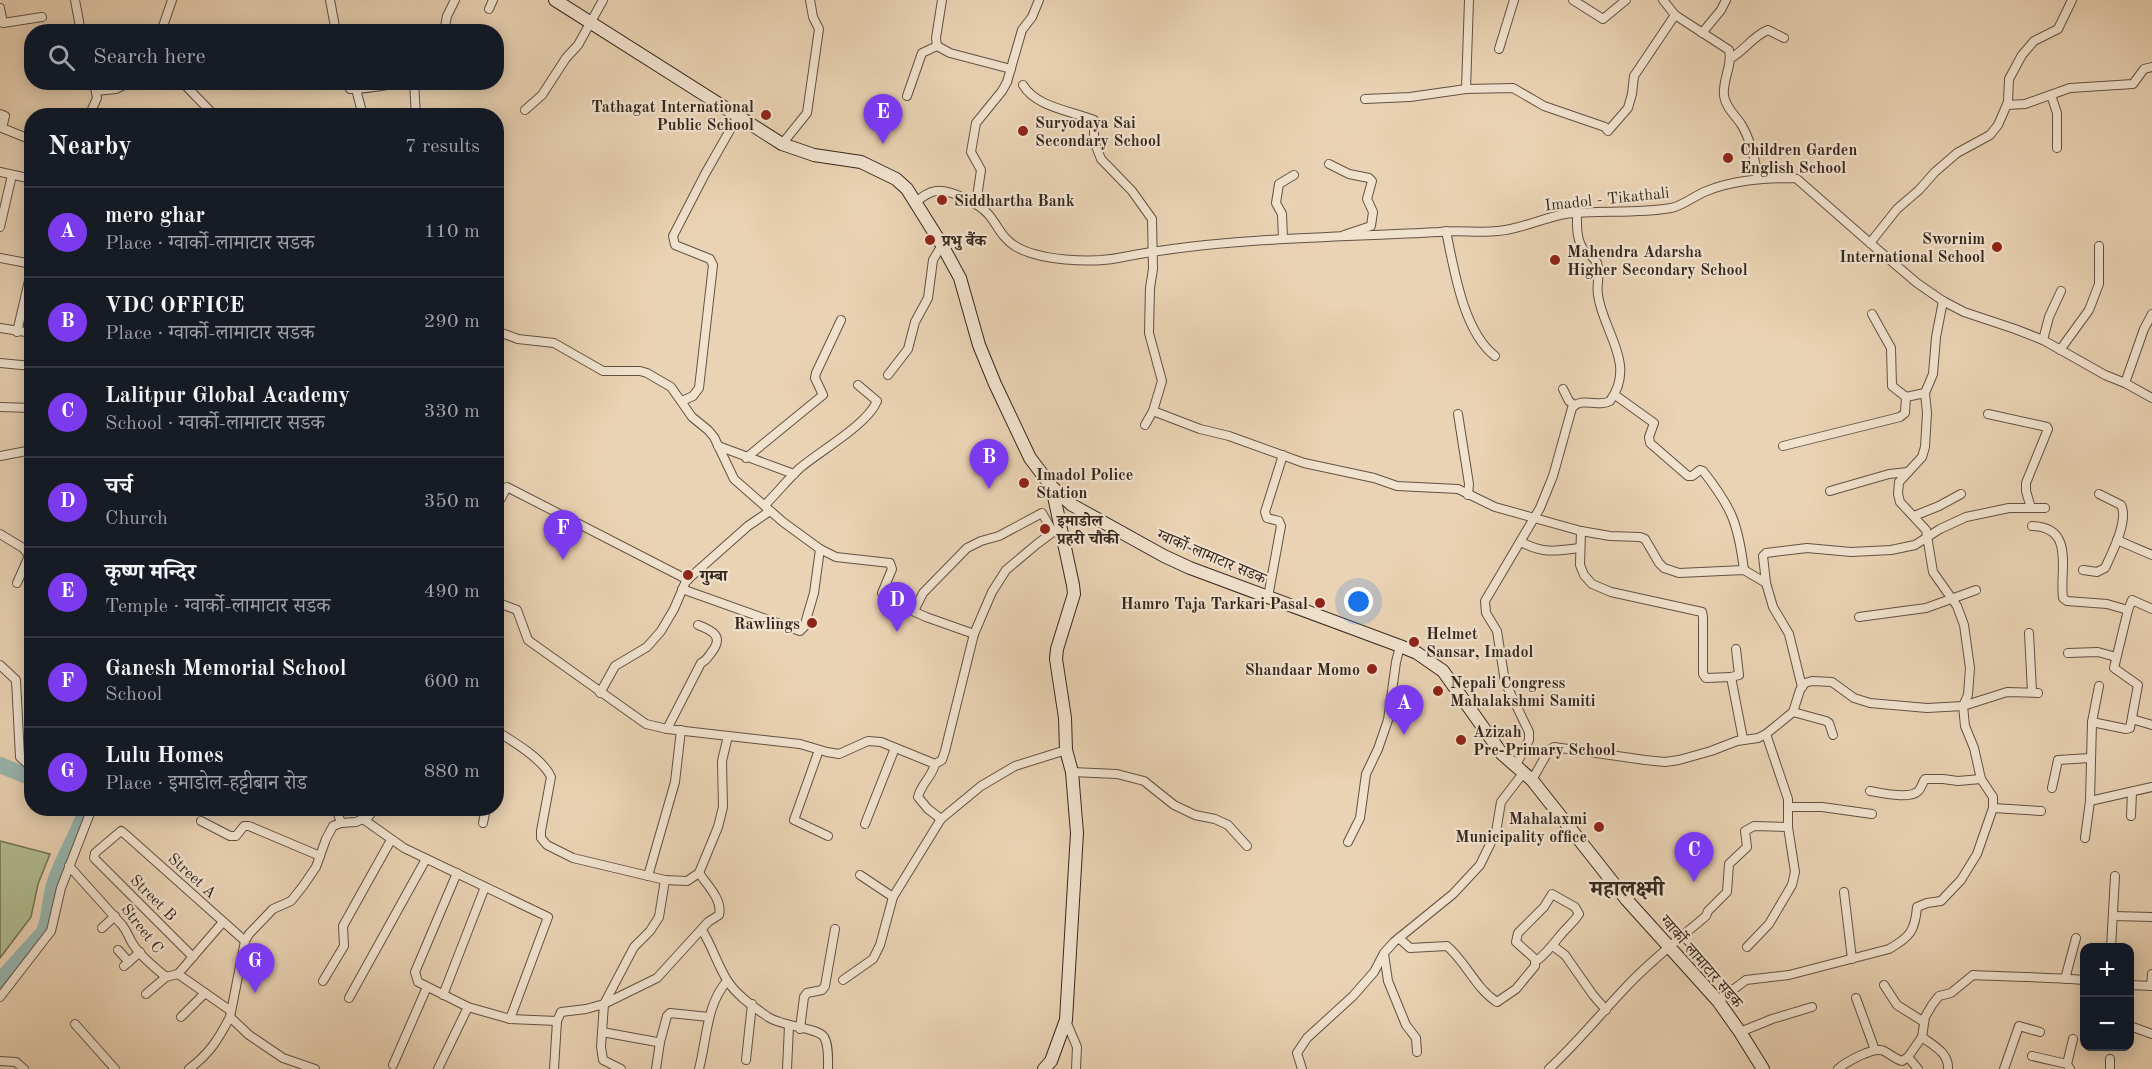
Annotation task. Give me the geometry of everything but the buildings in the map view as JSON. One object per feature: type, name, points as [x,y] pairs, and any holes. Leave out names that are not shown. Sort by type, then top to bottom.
[{"type":"main road","name":"ग्वार्को-लामाटार सडक","points":[[555,0],[782,144],[814,155],[861,162],[896,179],[908,189],[960,279],[979,345],[995,384],[1030,458],[1052,487],[1072,505],[1164,556],[1190,568],[1417,653],[1443,671],[1502,754],[1524,772],[1626,899],[1718,1001],[1740,1032],[1759,1068]]},
{"type":"main road","points":[[1044,1069],[1051,1061],[1066,1020],[1077,833],[1072,772],[1066,750],[1065,718],[1056,659],[1074,594],[1057,531],[1052,487]]},
{"type":"street","points":[[75,0],[80,24]]},
{"type":"street","points":[[164,24],[172,0]]},
{"type":"street","points":[[330,0],[334,24]]},
{"type":"street","points":[[446,24],[455,0]]},
{"type":"street","points":[[525,110],[542,95],[566,58],[578,45],[603,0]]},
{"type":"street","points":[[782,144],[807,113],[819,29],[813,17],[810,0]]},
{"type":"street","points":[[937,46],[936,38],[942,0]]},
{"type":"street","points":[[976,204],[981,170],[971,152],[976,123],[1002,91],[1022,30],[1032,17],[1039,0]]},
{"type":"street","points":[[1466,89],[1469,0]]},
{"type":"street","points":[[1499,49],[1514,0]]},
{"type":"street","points":[[1573,0],[1603,19],[1626,0]]},
{"type":"street","points":[[1662,0],[1675,15],[1729,50],[1731,58],[1724,96],[1731,113],[1740,124],[1754,152],[1758,178]]},
{"type":"street","points":[[1702,33],[1722,10],[1726,0]]},
{"type":"street","points":[[1870,243],[1897,209],[1935,172],[1957,153],[1990,135],[1998,125],[2007,105],[2008,79],[2022,55],[2034,41],[2058,29],[2072,0]]},
{"type":"street","points":[[0,8],[3,23],[42,17]]},
{"type":"street","points":[[1365,99],[1410,97],[1466,89],[1513,88],[1544,106],[1575,115],[1605,127],[1608,131],[1628,108],[1634,76],[1675,15]]},
{"type":"street","points":[[1731,58],[1739,54],[1761,33],[1768,30],[1784,38]]},
{"type":"street","points":[[937,46],[950,53],[1011,69]]},
{"type":"street","points":[[907,96],[922,53],[937,46]]},
{"type":"street","points":[[2007,105],[2025,104],[2070,88],[2133,84],[2144,69],[2152,67]]},
{"type":"street","points":[[1023,85],[1029,94],[1039,99],[1094,120],[1094,141],[1101,159],[1132,191],[1151,216],[1153,251],[1149,337],[1162,377],[1153,411],[1145,425]]},
{"type":"street","points":[[93,108],[95,90]]},
{"type":"street","points":[[190,90],[207,108]]},
{"type":"street","points":[[356,90],[361,108]]},
{"type":"street","points":[[414,90],[416,108]]},
{"type":"street","points":[[2051,95],[2057,113],[2057,148]]},
{"type":"street","points":[[0,114],[5,116],[2,128],[24,137]]},
{"type":"street","points":[[682,401],[693,396],[699,388],[713,265],[710,259],[675,245],[673,236],[738,116]]},
{"type":"street","points":[[1329,164],[1349,174],[1369,178],[1372,181],[1367,200],[1373,212],[1371,226],[1338,237]]},
{"type":"street","points":[[0,172],[24,177]]},
{"type":"street","points":[[0,227],[12,175]]},
{"type":"street","points":[[1283,239],[1282,214],[1276,202],[1279,184],[1294,175]]},
{"type":"street","name":"Imadol - Tikathali","points":[[916,202],[926,194],[937,190],[957,196],[976,204],[989,215],[999,233],[1027,252],[1089,261],[1153,251],[1283,239],[1446,231],[1499,231],[1564,214],[1671,208],[1704,192],[1758,178],[1797,179],[1917,283],[1943,302],[1964,312],[2043,340],[2152,398]]},
{"type":"street","points":[[1563,389],[1569,401],[1574,405],[1590,402],[1606,404],[1615,395],[1621,369],[1620,358],[1598,296],[1598,266],[1581,246],[1577,213]]},
{"type":"street","points":[[1446,231],[1453,272],[1464,304],[1479,340],[1495,356]]},
{"type":"street","points":[[888,375],[908,349],[915,322],[928,298],[933,260],[942,245]]},
{"type":"street","points":[[2060,350],[2089,310],[2099,284],[2099,246]]},
{"type":"street","points":[[0,258],[24,264]]},
{"type":"street","points":[[2043,340],[2049,317],[2061,291]]},
{"type":"street","points":[[17,332],[24,301]]},
{"type":"street","points":[[1718,1001],[1746,980],[1789,975],[1889,949],[1902,942],[1910,934],[1916,922],[1917,907],[1941,901],[1949,894],[1972,864],[1984,838],[1993,808],[1993,797],[1981,779],[1974,748],[1965,726],[1964,706],[1970,681],[1968,642],[1957,606],[1933,572],[1926,530],[1900,502],[1898,494],[1899,482],[1922,457],[1926,447],[1928,413],[1926,393],[1933,374],[1936,337],[1943,302]]},
{"type":"street","points":[[1872,314],[1891,348],[1892,386],[1906,397],[1926,393]]},
{"type":"street","points":[[2125,383],[2144,329],[2152,314]]},
{"type":"street","points":[[746,458],[823,394],[815,378],[816,373],[841,320]]},
{"type":"street","points":[[0,328],[24,332]]},
{"type":"street","points":[[504,334],[518,339],[554,343],[603,370],[640,370],[671,387],[692,417],[708,430],[734,480],[767,508],[820,549],[836,557],[891,563],[892,569],[882,596],[914,612],[974,634]]},
{"type":"street","points":[[0,363],[24,365]]},
{"type":"street","points":[[600,693],[615,666],[647,647],[661,631],[688,580],[767,508],[794,474],[818,453],[854,428],[872,410],[877,401],[858,385]]},
{"type":"street","points":[[1615,395],[1652,421],[1650,443],[1688,476],[1700,470],[1703,471],[1718,490],[1733,517],[1739,537],[1744,570]]},
{"type":"street","points":[[1783,446],[1900,417],[1905,413],[1906,397]]},
{"type":"street","points":[[1524,772],[1529,732],[1505,682],[1497,631],[1486,613],[1485,601],[1534,518],[1553,476],[1574,405]]},
{"type":"street","points":[[0,407],[24,408]]},
{"type":"street","points":[[1153,411],[1304,463],[1374,478],[1397,486],[1458,489],[1495,507],[1581,531],[1610,536],[1640,537],[1645,539],[1659,563],[1670,571],[1679,573],[1744,570],[1766,583]]},
{"type":"street","points":[[1458,414],[1469,484],[1468,495]]},
{"type":"street","points":[[1988,414],[2048,429],[2026,483],[2031,508]]},
{"type":"street","points":[[718,446],[794,474]]},
{"type":"street","points":[[0,456],[24,452]]},
{"type":"street","points":[[1268,597],[1281,526],[1279,521],[1267,518],[1265,512],[1283,455]]},
{"type":"street","points":[[1830,491],[1889,474],[1908,472]]},
{"type":"street","points":[[504,493],[507,487],[688,580]]},
{"type":"street","points":[[1914,516],[1961,494]]},
{"type":"street","points":[[2083,570],[2097,572],[2105,568],[2117,540],[2124,514],[2124,508],[2121,505],[2098,494]]},
{"type":"street","points":[[1802,687],[1789,634],[1773,607],[1766,583],[1763,556],[1766,553],[1807,548],[1851,552],[1881,551],[1915,546],[1940,529],[1966,517],[1999,510],[2045,508]]},
{"type":"street","points":[[914,612],[923,593],[967,548],[999,536],[1042,513],[1057,531],[1006,570],[992,592],[974,634],[945,752],[942,760],[935,764],[933,771],[922,785],[918,797],[941,819]]},
{"type":"street","points":[[2032,526],[2049,529],[2062,546],[2063,598],[2067,601],[2107,604],[2128,610]]},
{"type":"street","points":[[1581,531],[1581,565],[1584,575],[1593,584],[1611,592],[1702,612],[1704,677],[1731,678],[1739,675],[1736,649]]},
{"type":"street","points":[[0,534],[24,549]]},
{"type":"street","points":[[2117,540],[2152,555]]},
{"type":"street","points":[[1521,542],[1537,550],[1554,552],[1580,548]]},
{"type":"street","points":[[682,590],[800,631],[804,627],[814,593],[820,549]]},
{"type":"street","points":[[17,583],[24,569]]},
{"type":"street","points":[[1859,616],[1926,608],[1976,590]]},
{"type":"street","points":[[2092,722],[2128,729],[2138,685],[2114,670],[2116,657],[2128,610],[2134,600],[2152,609]]},
{"type":"street","points":[[504,605],[517,610],[528,640],[645,724],[667,729],[801,744],[839,754],[868,741],[881,742],[935,764]]},
{"type":"street","points":[[667,729],[701,663],[717,645],[717,639],[711,630],[698,625]]},
{"type":"street","points":[[1302,1069],[1297,1053],[1307,1038],[1353,996],[1374,972],[1384,953],[1453,894],[1480,865],[1496,832],[1501,802],[1524,772],[1554,747],[1665,762],[1711,751],[1743,739],[1758,738],[1766,734],[1793,712],[1802,687],[1805,683],[1812,681],[1832,682],[1854,698],[1870,702],[1927,708],[1964,706],[2000,693],[2035,693],[2030,633]]},
{"type":"street","points":[[1348,842],[1359,818],[1366,774],[1388,720],[1400,646]]},
{"type":"street","points":[[2068,653],[2098,652],[2116,657]]},
{"type":"street","points":[[0,665],[16,680],[20,757],[24,761]]},
{"type":"street","points":[[1731,678],[1743,739]]},
{"type":"street","points":[[2085,838],[2090,801],[2092,722],[2099,686]]},
{"type":"street","points":[[1793,712],[1826,721],[1833,735]]},
{"type":"street","points":[[2132,719],[2152,725]]},
{"type":"street","points":[[648,876],[675,782],[681,730]]},
{"type":"street","points":[[1747,947],[1769,924],[1792,885],[1795,872],[1788,827],[1788,807],[1783,784],[1766,734]]},
{"type":"street","points":[[504,736],[530,754],[549,772],[551,777],[541,831],[541,838],[547,845],[573,858],[665,880],[687,880],[699,873],[718,827],[723,807],[722,761],[728,736]]},
{"type":"street","points":[[865,824],[895,748]]},
{"type":"street","points":[[819,750],[794,820],[828,836]]},
{"type":"street","points":[[843,980],[873,958],[880,945],[893,897],[941,819],[981,786],[1015,766],[1066,750]]},
{"type":"street","points":[[2052,788],[2058,760],[2091,758]]},
{"type":"street","points":[[1072,772],[1117,774],[1144,781],[1174,805],[1195,815],[1215,819],[1228,825],[1247,846]]},
{"type":"street","points":[[1870,791],[1911,795],[1917,792],[1925,779],[1958,781],[1981,779]]},
{"type":"street","points":[[2090,801],[2152,787]]},
{"type":"street","points":[[2131,816],[2132,792]]},
{"type":"street","points":[[1788,807],[1822,807],[1872,814]]},
{"type":"street","points":[[1993,808],[2041,811]]},
{"type":"street","points":[[0,997],[51,931],[61,888],[89,816]]},
{"type":"street","points":[[339,816],[341,823]]},
{"type":"street","points":[[194,1068],[217,1043],[231,1014],[245,941],[273,909],[291,901],[316,867],[333,826],[356,822],[369,816]]},
{"type":"street","points":[[483,823],[484,816]]},
{"type":"street","points":[[363,819],[392,840],[426,859],[546,914],[549,919],[510,1019]]},
{"type":"street","points":[[201,821],[230,836],[236,836],[244,826],[249,826],[320,856]]},
{"type":"street","points":[[1549,1069],[1575,1045],[1630,983],[1669,946],[1706,916],[1727,892],[1729,864],[1747,846],[1746,831],[1754,826],[1788,827]]},
{"type":"street","name":"Street A","points":[[94,858],[94,854],[121,831],[245,941]]},
{"type":"street","points":[[323,981],[344,946],[343,926],[392,840]]},
{"type":"street","name":"Street B","points":[[94,858],[193,957]]},
{"type":"street","points":[[349,998],[426,859]]},
{"type":"street","name":"Street C","points":[[69,866],[130,934],[130,940],[140,952],[166,977],[178,974]]},
{"type":"street","points":[[457,873],[415,972],[418,982],[468,1007],[510,1019],[556,1021]]},
{"type":"street","points":[[554,1069],[556,1021],[561,1012],[604,1004],[657,978],[708,922],[719,915],[718,901],[699,873]]},
{"type":"street","points":[[860,875],[893,897]]},
{"type":"street","points":[[2111,943],[2115,876]]},
{"type":"street","points":[[621,1069],[603,1060],[601,1047],[604,1004],[634,947],[650,931],[659,917],[665,880]]},
{"type":"street","points":[[443,995],[485,887]]},
{"type":"street","points":[[1844,892],[1852,959]]},
{"type":"street","points":[[1400,938],[1410,948],[1447,946],[1459,957],[1487,996],[1497,1002],[1516,990],[1535,966],[1535,962],[1574,922],[1578,914],[1575,907],[1552,894],[1544,907],[1518,933],[1516,942],[1535,959],[1535,962]]},
{"type":"street","points":[[102,928],[115,916]]},
{"type":"street","points":[[2113,916],[2152,917]]},
{"type":"street","points":[[223,922],[178,974],[231,1014],[249,1035],[283,1058],[315,1069]]},
{"type":"street","points":[[800,1029],[804,997],[807,993],[822,990],[825,986],[835,929]]},
{"type":"street","points":[[702,930],[711,944],[727,981],[741,997],[770,1018],[800,1029],[816,1030],[824,1037],[827,1045],[828,1069]]},
{"type":"street","points":[[2066,979],[2076,938]]},
{"type":"street","points":[[1553,946],[1565,955],[1606,1010]]},
{"type":"street","points":[[118,950],[126,964],[140,952]]},
{"type":"street","points":[[1384,953],[1388,981],[1406,1025],[1416,1038],[1417,1052]]},
{"type":"street","points":[[2134,985],[2151,986],[2152,974]]},
{"type":"street","points":[[1838,1069],[1875,1050],[1883,1050],[1893,1058],[1902,1061],[1908,1057],[1922,1037],[1923,1022],[1939,996],[1951,993],[1973,975],[2080,980]]},
{"type":"street","points":[[146,994],[166,977]]},
{"type":"street","points":[[699,1069],[710,1017],[718,992],[727,981]]},
{"type":"street","points":[[1884,986],[1897,1005],[1923,1022]]},
{"type":"street","points":[[393,1065],[427,987]]},
{"type":"street","points":[[181,1017],[205,993]]},
{"type":"street","points":[[1856,998],[1875,1050]]},
{"type":"street","points":[[746,1060],[752,1004]]},
{"type":"street","points":[[438,1069],[468,1007]]},
{"type":"street","points":[[1740,1032],[1812,1007]]},
{"type":"street","points":[[656,1069],[660,1042],[669,1013],[710,1017]]},
{"type":"street","points":[[1066,1020],[1077,1047],[1076,1069]]},
{"type":"street","points":[[75,1023],[115,1069]]},
{"type":"street","points":[[787,1069],[789,1026]]},
{"type":"street","points":[[2004,1069],[2019,1026],[2040,1032]]},
{"type":"street","points":[[2134,1027],[2152,1034]]},
{"type":"street","points":[[602,1032],[660,1042]]},
{"type":"street","points":[[1922,1037],[1943,1053],[1948,1060],[1948,1069]]},
{"type":"street","points":[[2032,1056],[2068,1066],[2073,1039]]},
{"type":"street","points":[[1908,1057],[1918,1069]]},
{"type":"street","points":[[2110,1059],[2110,1069]]},
{"type":"street","points":[[0,1062],[16,1062],[24,1069]]},
{"type":"green space","points":[[0,841],[50,854],[38,884],[31,917],[0,958]]},
{"type":"waterway","points":[[0,765],[24,775]]},
{"type":"waterway","points":[[0,981],[44,932],[55,882],[84,816]]},
{"type":"place","name":"Tathagat International Public School","points":[[766,115]]},
{"type":"place","name":"Suryodaya Sai Secondary School","points":[[1023,131]]},
{"type":"place","name":"कृष्ण मन्दिर","points":[[883,144]]},
{"type":"place","name":"Children Garden English School","points":[[1728,158]]},
{"type":"place","name":"Siddhartha Bank","points":[[942,200]]},
{"type":"place","name":"प्रभु बैंक","points":[[930,240]]},
{"type":"place","name":"Swornim International School","points":[[1997,247]]},
{"type":"place","name":"Mahendra Adarsha Higher Secondary School","points":[[1555,260]]},
{"type":"place","name":"Imadol Police Station","points":[[1024,483]]},
{"type":"place","name":"VDC OFFICE","points":[[989,489]]},
{"type":"place","name":"इमाडोल प्रहरी चौकी","points":[[1045,529]]},
{"type":"place","name":"Ganesh Memorial School","points":[[563,560]]},
{"type":"place","name":"गुम्बा","points":[[688,575]]},
{"type":"place","name":"Hamro Taja Tarkari Pasal","points":[[1320,603]]},
{"type":"place","name":"Rawlings","points":[[812,623]]},
{"type":"place","name":"चर्च","points":[[897,632]]},
{"type":"place","name":"Helmet Sansar, Imadol","points":[[1414,642]]},
{"type":"place","name":"Shandaar Momo","points":[[1372,669]]},
{"type":"place","name":"Nepali Congress Mahalakshmi Samiti","points":[[1438,691]]},
{"type":"place","name":"mero ghar","points":[[1404,735]]},
{"type":"place","name":"Azizah Pre-Primary School","points":[[1461,740]]},
{"type":"place","name":"Mahalaxmi Municipality office","points":[[1599,827]]},
{"type":"place","name":"Lalitpur Global Academy","points":[[1694,882]]},
{"type":"place","name":"Lulu Homes","points":[[255,993]]},
{"type":"district","name":"महालक्ष्मी","points":[[1627,888]]}]
